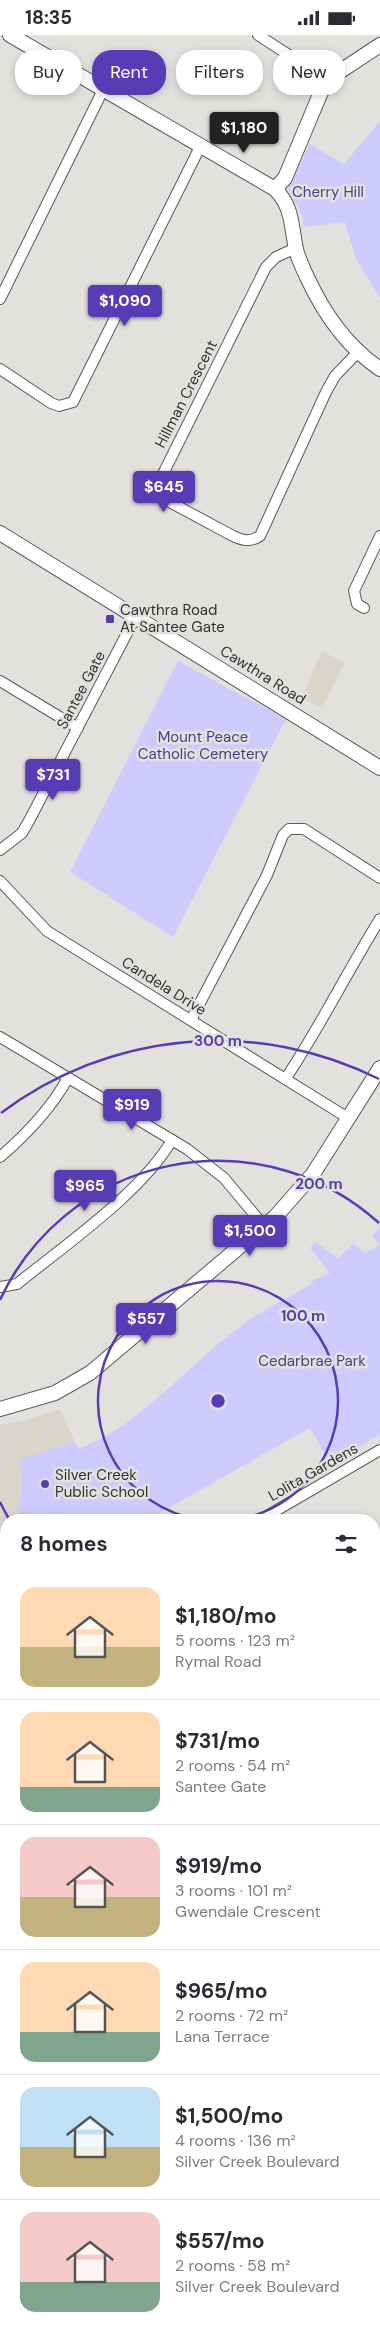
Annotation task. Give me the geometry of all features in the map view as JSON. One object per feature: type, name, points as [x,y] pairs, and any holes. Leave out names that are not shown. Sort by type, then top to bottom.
[{"type":"street","points":[[10,35],[92,83]]},
{"type":"street","points":[[258,35],[281,50]]},
{"type":"street","points":[[345,70],[380,45]]},
{"type":"street","points":[[0,299],[101,95]]},
{"type":"street","points":[[112,95],[275,189],[288,205],[296,248],[318,302],[337,329],[358,352],[380,369]]},
{"type":"street","points":[[275,189],[285,178],[315,103],[320,95]]},
{"type":"street","points":[[0,369],[51,403],[59,406],[73,402],[200,145]]},
{"type":"street","name":"Hillman Crescent","points":[[296,248],[276,257],[266,267],[160,478],[159,487],[166,500],[233,537],[244,541],[260,536],[326,392],[335,377],[358,352]]},
{"type":"street","name":"Cawthra Road","points":[[0,533],[136,615],[380,768]]},
{"type":"street","points":[[364,608],[357,604],[354,591],[380,536]]},
{"type":"street","name":"Santee Gate","points":[[0,850],[22,833],[136,615]]},
{"type":"street","points":[[0,681],[78,728]]},
{"type":"street","points":[[191,1020],[267,875],[283,835],[289,829],[304,829],[380,877]]},
{"type":"street","name":"Candela Drive","points":[[0,881],[47,931],[348,1118]]},
{"type":"street","points":[[286,1078],[318,1028],[346,974],[380,919]]},
{"type":"street","points":[[0,1037],[188,1149],[224,1179],[264,1226]]},
{"type":"street","points":[[0,1409],[55,1393],[90,1373],[276,1216],[313,1174],[380,1068]]},
{"type":"street","points":[[0,1157],[28,1133],[56,1099],[68,1078]]},
{"type":"street","points":[[0,1287],[17,1284],[122,1197],[162,1157],[172,1140]]},
{"type":"street","name":"Lolita Gardens","points":[[281,1514],[380,1450]]},
{"type":"shaded area","points":[[322,651],[345,663],[322,708],[302,697]]},
{"type":"shaded area","name":"Silver Creek Public School","points":[[60,1409],[78,1449],[98,1514],[0,1514],[0,1425],[26,1420]]},
{"type":"green space","name":"Cherry Hill","points":[[380,121],[380,298],[356,259],[345,222],[303,227],[303,218],[288,188],[310,144],[344,164]]},
{"type":"green space","name":"Mount Peace Catholic Cemetery","points":[[178,661],[286,719],[173,937],[70,872]]},
{"type":"green space","name":"Cedarbrae Park","points":[[380,1227],[380,1434],[331,1465],[310,1428],[158,1514],[19,1514],[20,1497],[22,1496],[21,1459],[75,1442],[79,1449],[103,1438],[146,1408],[206,1354],[248,1321],[313,1283],[312,1281],[330,1273],[310,1248],[315,1242],[338,1258],[353,1244],[365,1253],[379,1245],[372,1236]]},
{"type":"place","name":"Cawthra Road At Santee Gate","points":[[110,619]]},
{"type":"place","name":"Silver Creek Public School","points":[[45,1484]]}]
